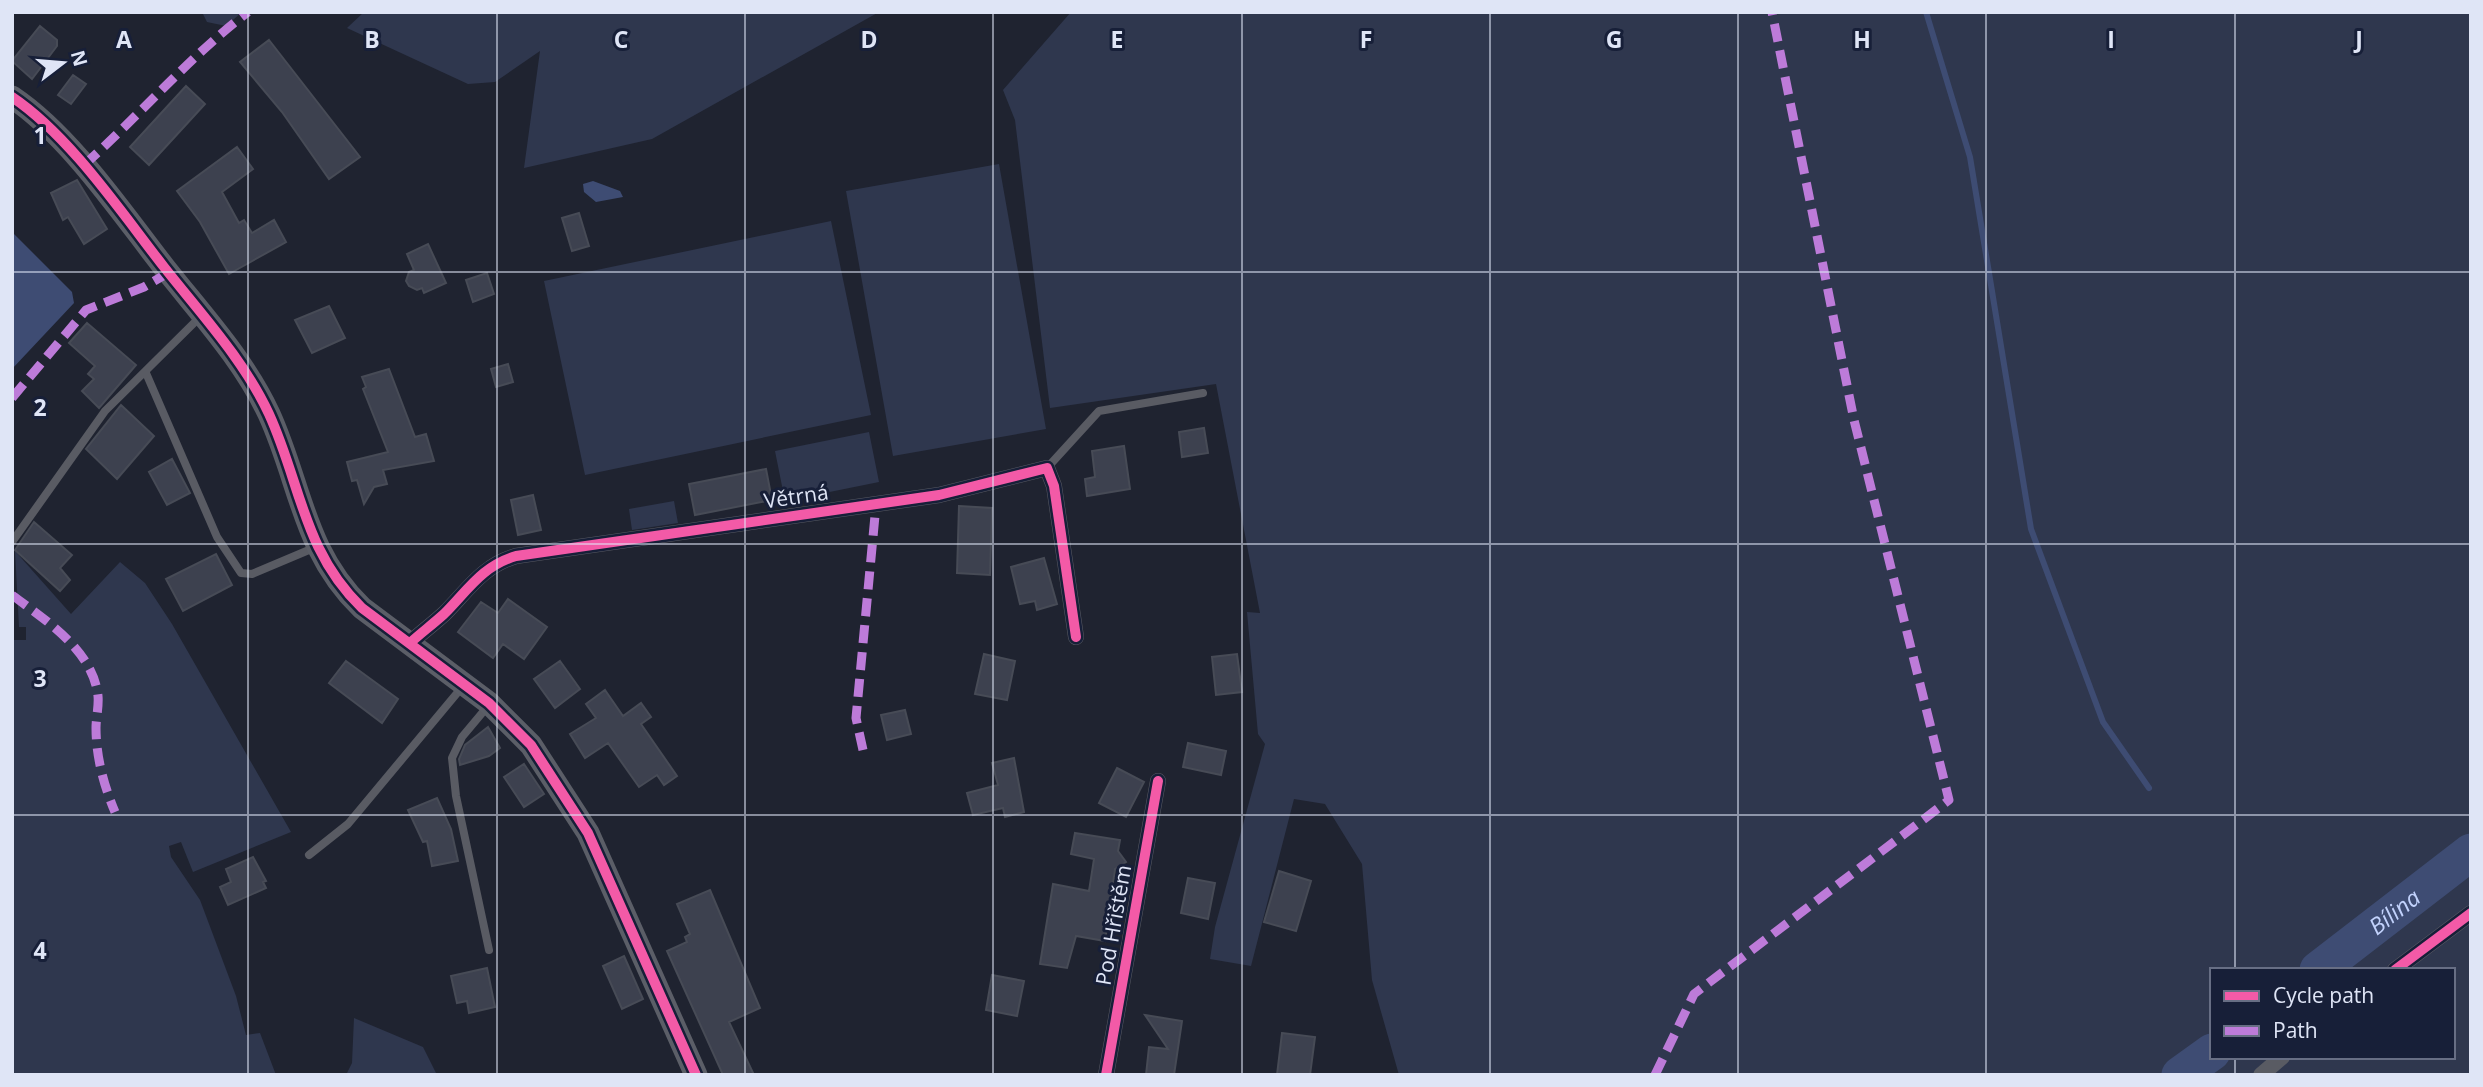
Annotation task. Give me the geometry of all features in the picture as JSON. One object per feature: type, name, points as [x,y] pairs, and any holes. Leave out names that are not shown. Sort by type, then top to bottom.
[{"type":"street","points":[[12,97],[84,165],[249,378],[268,412],[316,547],[345,592],[489,703],[531,745],[589,833],[696,1075]]},
{"type":"street","points":[[1047,468],[1054,485],[1076,637]]},
{"type":"street","name":"Větrná","points":[[410,642],[444,613],[481,573],[498,562],[516,556],[926,497],[1047,468]]},
{"type":"street","name":"Pod Hřištěm","points":[[1106,1075],[1158,782]]},
{"type":"street","points":[[2398,968],[2471,913]]},
{"type":"street","points":[[2261,1075],[2280,1059]]},
{"type":"lane","points":[[12,542],[105,411],[146,373],[184,330],[202,316]]},
{"type":"lane","points":[[146,373],[217,537],[241,573],[252,574],[316,547]]},
{"type":"lane","points":[[1047,468],[1099,411],[1203,393]]},
{"type":"lane","points":[[309,855],[348,824],[465,684]]},
{"type":"lane","points":[[489,703],[463,737],[453,758],[456,796],[489,950]]},
{"type":"shaded area","points":[[202,12],[242,12],[226,26],[207,22]]},
{"type":"shaded area","points":[[364,12],[879,12],[652,139],[524,168],[540,51],[495,82],[468,84],[347,28]]},
{"type":"shaded area","points":[[1071,12],[2471,12],[2471,1075],[1399,1075],[1372,980],[1362,864],[1325,804],[1294,799],[1251,966],[1210,959],[1215,927],[1265,744],[1258,734],[1247,612],[1260,613],[1216,384],[1050,408],[1015,120],[1003,90]]},
{"type":"shaded area","points":[[999,164],[1046,429],[893,456],[846,191]]},
{"type":"shaded area","points":[[593,181],[620,191],[623,197],[596,202],[584,192],[583,184]]},
{"type":"shaded area","points":[[831,221],[871,415],[585,475],[544,281]]},
{"type":"shaded area","points":[[12,232],[72,292],[74,303],[12,369]]},
{"type":"shaded area","points":[[869,432],[879,482],[785,501],[775,451]]},
{"type":"shaded area","points":[[674,501],[678,523],[632,530],[629,509]]},
{"type":"shaded area","points":[[15,551],[71,614],[120,562],[145,583],[172,624],[291,832],[193,872],[181,842],[169,846],[171,857],[200,900],[236,996],[246,1035],[260,1033],[276,1075],[12,1075],[12,640],[26,640],[26,627],[19,627]]},
{"type":"shaded area","points":[[354,1018],[423,1047],[437,1075],[346,1075],[352,1063]]},
{"type":"building","points":[[40,26],[57,40],[57,46],[32,79],[12,61]]},
{"type":"building","points":[[269,40],[360,157],[329,179],[282,112],[240,62]]},
{"type":"building","points":[[73,75],[86,84],[71,104],[58,95]]},
{"type":"building","points":[[186,86],[205,104],[149,165],[130,147]]},
{"type":"building","points":[[237,147],[253,169],[222,192],[239,223],[244,220],[252,233],[274,220],[286,242],[229,274],[200,222],[177,191]]},
{"type":"building","points":[[77,180],[107,229],[84,244],[68,217],[63,220],[51,193]]},
{"type":"building","points":[[579,213],[589,246],[572,251],[562,218]]},
{"type":"building","points":[[428,244],[446,283],[424,293],[422,288],[417,290],[406,281],[409,272],[414,270],[407,254]]},
{"type":"building","points":[[487,273],[494,294],[473,302],[466,280]]},
{"type":"building","points":[[329,306],[345,338],[312,353],[295,320]]},
{"type":"building","points":[[87,323],[136,365],[99,408],[82,391],[94,379],[88,374],[95,366],[69,343]]},
{"type":"building","points":[[508,364],[513,382],[496,387],[491,369]]},
{"type":"building","points":[[389,369],[415,437],[426,434],[434,461],[383,470],[387,484],[374,487],[364,504],[357,480],[352,481],[347,462],[388,452],[363,389],[366,387],[362,377]]},
{"type":"building","points":[[121,405],[154,436],[117,479],[86,449]]},
{"type":"building","points":[[1204,428],[1208,453],[1182,457],[1179,432]]},
{"type":"building","points":[[1124,446],[1130,489],[1087,496],[1085,479],[1095,477],[1092,451]]},
{"type":"building","points":[[172,459],[190,493],[167,505],[149,472]]},
{"type":"building","points":[[766,469],[772,500],[695,515],[689,484]]},
{"type":"building","points":[[533,495],[541,530],[518,535],[511,500]]},
{"type":"building","points":[[959,506],[992,508],[990,575],[957,573]]},
{"type":"building","points":[[34,522],[72,555],[60,568],[70,580],[60,591],[15,550]]},
{"type":"building","points":[[216,554],[232,585],[183,611],[166,579]]},
{"type":"building","points":[[1044,558],[1057,604],[1037,610],[1035,601],[1020,604],[1011,567]]},
{"type":"building","points":[[508,599],[547,627],[524,659],[503,644],[493,658],[458,632],[481,602],[498,613]]},
{"type":"building","points":[[984,654],[1015,661],[1007,700],[975,694]]},
{"type":"building","points":[[1237,654],[1242,692],[1216,695],[1212,657]]},
{"type":"building","points":[[346,661],[398,699],[382,723],[329,683]]},
{"type":"building","points":[[560,661],[580,689],[555,708],[534,679]]},
{"type":"building","points":[[605,690],[623,716],[641,703],[651,717],[641,724],[677,776],[664,785],[657,775],[639,787],[608,743],[585,758],[570,734],[596,718],[586,704]]},
{"type":"building","points":[[905,710],[911,734],[887,740],[881,715]]},
{"type":"building","points":[[488,727],[500,748],[489,756],[460,765],[459,759],[465,745]]},
{"type":"building","points":[[1188,743],[1226,751],[1221,775],[1183,767]]},
{"type":"building","points":[[1014,758],[1024,812],[1005,817],[1003,808],[973,815],[967,793],[998,785],[992,763]]},
{"type":"building","points":[[524,764],[544,794],[524,807],[504,777]]},
{"type":"building","points":[[1117,768],[1144,782],[1126,817],[1099,803]]},
{"type":"building","points":[[437,798],[451,829],[458,861],[432,866],[427,841],[423,842],[408,810]]},
{"type":"building","points":[[1075,833],[1120,840],[1118,851],[1126,862],[1115,869],[1105,941],[1076,936],[1067,968],[1040,964],[1053,884],[1089,891],[1094,859],[1071,854]]},
{"type":"building","points":[[253,857],[266,881],[263,882],[266,888],[228,905],[220,887],[231,882],[226,869]]},
{"type":"building","points":[[1279,871],[1311,881],[1296,931],[1264,922]]},
{"type":"building","points":[[1188,878],[1215,883],[1208,919],[1181,913]]},
{"type":"building","points":[[710,890],[760,1008],[729,1022],[754,1075],[723,1075],[667,951],[687,942],[685,937],[690,934],[677,904]]},
{"type":"building","points":[[624,956],[643,999],[622,1009],[603,966]]},
{"type":"building","points":[[487,968],[495,1007],[469,1013],[467,1001],[457,1003],[451,976]]},
{"type":"building","points":[[992,975],[1024,981],[1017,1016],[986,1010]]},
{"type":"building","points":[[1145,1015],[1182,1021],[1174,1075],[1146,1075],[1149,1047],[1168,1049]]},
{"type":"building","points":[[1282,1033],[1315,1037],[1310,1075],[1277,1075]]},
{"type":"waterway","points":[[1926,12],[1970,157],[2031,529],[2103,722],[2149,788]]},
{"type":"waterway","name":"Bílina","points":[[2321,968],[2471,852]]},
{"type":"waterway","name":"Bílina","points":[[2180,1075],[2210,1053]]},
{"type":"waterway","name":"Bílina","points":[[2186,1075],[2190,1069]]},
{"type":"marked path","points":[[84,165],[205,48],[248,12]]},
{"type":"marked path","points":[[1655,1075],[1694,994],[1949,800],[1854,420],[1772,12]]},
{"type":"marked path","points":[[12,398],[86,310],[144,287],[168,273]]},
{"type":"marked path","points":[[863,750],[856,718],[876,505]]},
{"type":"marked path","points":[[12,595],[66,638],[87,664],[98,696],[96,739],[99,760],[115,812]]},
{"type":"cycle path","points":[[12,97],[54,132],[94,176],[247,375],[280,440],[315,540],[342,586],[362,608],[489,703],[531,745],[588,833],[696,1075]]},
{"type":"cycle path","points":[[410,643],[444,614],[485,572],[516,556],[939,495],[1047,468],[1054,486],[1076,637]]},
{"type":"cycle path","points":[[1106,1075],[1158,781]]},
{"type":"cycle path","points":[[2398,968],[2471,913]]}]
